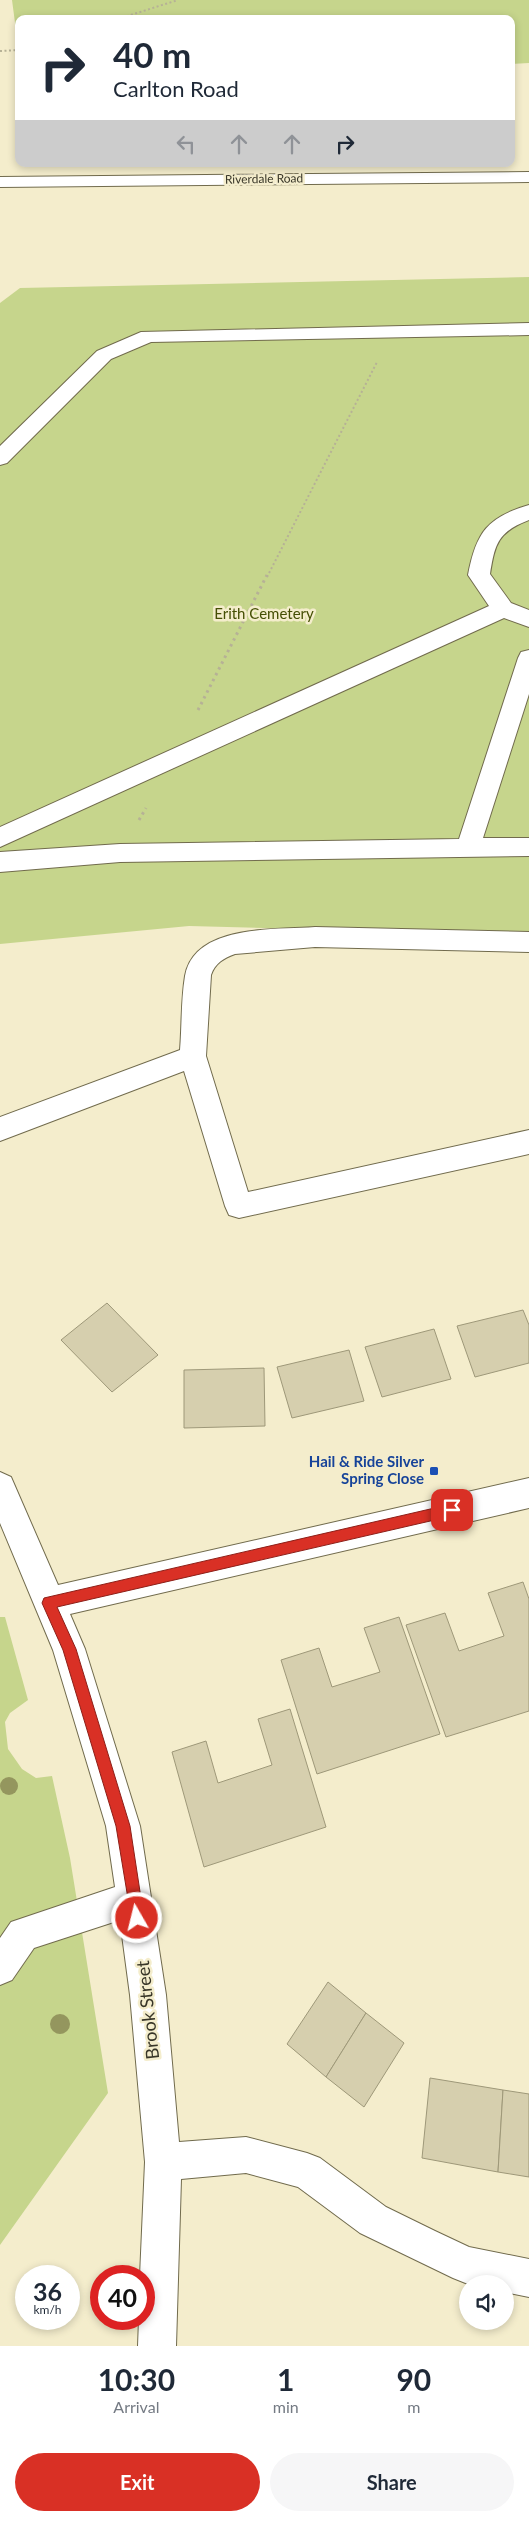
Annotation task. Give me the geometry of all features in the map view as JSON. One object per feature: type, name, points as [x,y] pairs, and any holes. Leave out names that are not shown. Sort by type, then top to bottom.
[{"type":"street","name":"Riverdale Road","points":[[0,182],[276,171],[529,177]]},
{"type":"street","points":[[0,458],[104,355],[148,336],[529,329]]},
{"type":"street","points":[[529,512],[500,523],[484,545],[479,575],[504,608],[529,619]]},
{"type":"street","points":[[0,838],[173,761],[504,608]]},
{"type":"street","points":[[468,848],[529,658]]},
{"type":"street","points":[[0,862],[120,853],[529,847]]},
{"type":"street","points":[[529,942],[315,937],[233,944],[215,951],[203,962],[198,975],[193,1056],[239,1206],[529,1142]]},
{"type":"street","points":[[0,1129],[193,1056]]},
{"type":"street","name":"Brook Street","points":[[0,1486],[69,1649],[120,1817],[135,1898],[148,1995],[163,2162],[157,2346]]},
{"type":"street","points":[[48,1603],[529,1493]]},
{"type":"street","points":[[0,1968],[23,1934],[80,1918],[135,1898]]},
{"type":"street","points":[[163,2162],[246,2155],[306,2171],[373,2220],[422,2244],[466,2264],[529,2278]]},
{"type":"path","points":[[131,15],[178,0]]},
{"type":"path","points":[[0,51],[15,50]]},
{"type":"path","points":[[173,761],[393,330]]},
{"type":"green space","points":[[12,0],[529,0],[529,63],[515,64],[515,15],[15,15],[15,23]]},
{"type":"green space","name":"Erith Cemetery","points":[[529,277],[529,935],[189,926],[0,944],[0,303],[20,288]]},
{"type":"green space","points":[[0,1617],[5,1617],[28,1700],[10,1713],[5,1722],[8,1749],[22,1769],[36,1778],[52,1776],[70,1858],[108,2093],[0,2245]]},
{"type":"building","points":[[107,1303],[158,1355],[112,1392],[61,1340]]},
{"type":"building","points":[[523,1310],[529,1325],[529,1363],[475,1377],[457,1326]]},
{"type":"building","points":[[434,1329],[451,1379],[382,1397],[365,1347]]},
{"type":"building","points":[[349,1350],[364,1401],[292,1418],[277,1367]]},
{"type":"building","points":[[264,1368],[265,1426],[184,1428],[184,1370]]},
{"type":"building","points":[[523,1582],[529,1599],[529,1711],[446,1737],[406,1625],[445,1613],[459,1651],[504,1636],[488,1593]]},
{"type":"building","points":[[399,1617],[440,1734],[317,1774],[281,1660],[319,1648],[332,1687],[380,1672],[364,1628]]},
{"type":"building","points":[[290,1709],[326,1827],[204,1867],[172,1752],[206,1741],[218,1783],[272,1765],[258,1719]]},
{"type":"building","points":[[328,1982],[366,2013],[326,2077],[287,2044]]},
{"type":"building","points":[[366,2013],[404,2043],[364,2107],[326,2077]]},
{"type":"building","points":[[430,2078],[503,2090],[498,2172],[422,2158]]},
{"type":"building","points":[[503,2090],[529,2094],[529,2177],[498,2172]]},
{"type":"place","name":"Hail & Ride Silver Spring Close","points":[[434,1471]]},
{"type":"route","points":[[137,1918],[123,1826],[69,1649],[48,1603],[452,1510]]}]
